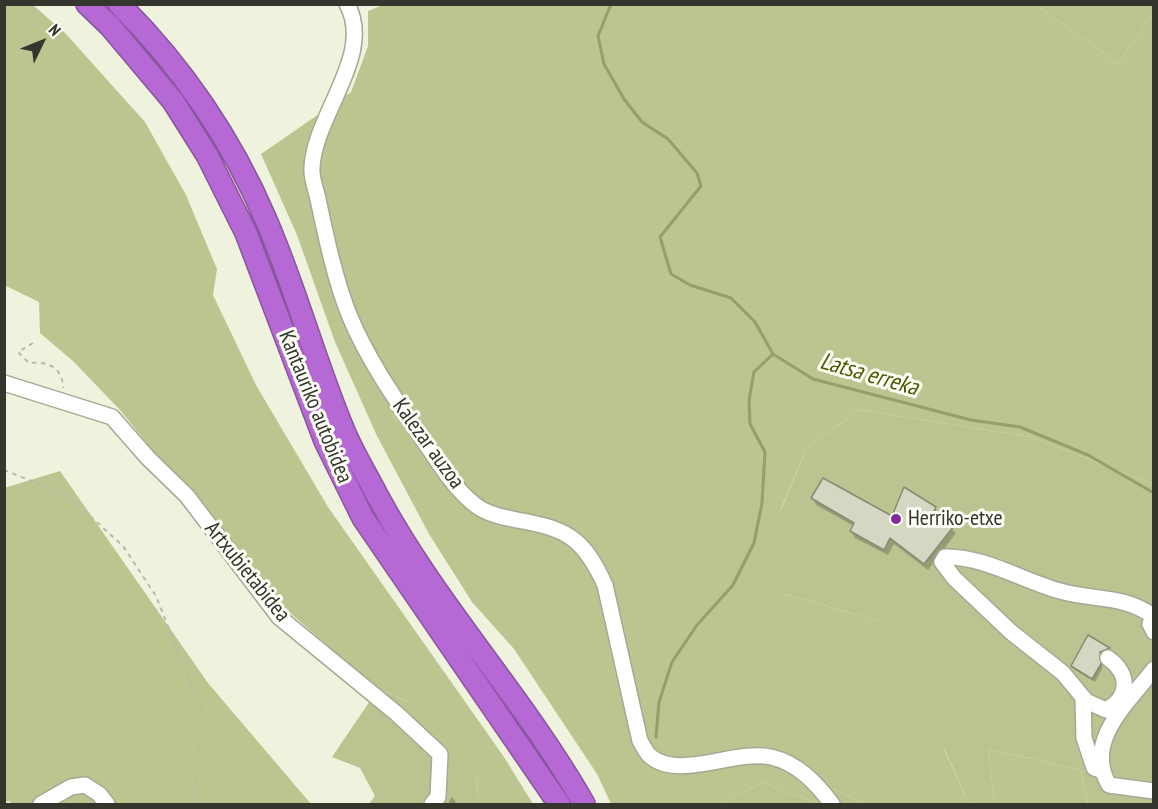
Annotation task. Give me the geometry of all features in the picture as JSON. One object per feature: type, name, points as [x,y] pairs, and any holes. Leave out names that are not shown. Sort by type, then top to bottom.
[{"type":"highway","name":"Kantauriko autobidea","points":[[87,4],[110,26],[173,101],[207,155],[246,232],[325,441],[363,518],[559,804]]},
{"type":"highway","name":"Kantauriko autobidea","points":[[119,4],[152,39],[213,120],[266,219],[344,432],[380,500],[415,560],[528,718],[584,804]]},
{"type":"street","name":"Kalezar auzoa","points":[[347,4],[352,13],[353,46],[344,81],[314,144],[312,170],[324,227],[349,315],[373,368],[454,485],[476,506],[498,516],[547,525],[574,537],[594,562],[604,585],[640,741],[649,756],[672,766],[747,754],[773,757],[798,769],[817,784],[832,804]]},
{"type":"street","name":"Artxubietabidea","points":[[4,383],[112,417],[148,458],[187,496],[279,617],[396,713],[440,754],[438,797],[432,804]]},
{"type":"street","points":[[1108,658],[1123,672],[1125,683],[1116,705],[1106,710],[1095,707],[1083,698],[1063,673],[1020,639],[954,578],[942,562],[945,557],[964,557],[1064,592],[1134,603],[1153,615],[1149,624],[1154,632]]},
{"type":"street","points":[[1154,669],[1111,725],[1102,746],[1100,770],[1109,785],[1154,791]]},
{"type":"street","points":[[1083,698],[1086,749],[1094,768],[1100,770]]},
{"type":"street","points":[[40,804],[71,787],[85,785],[99,794],[107,804]]},
{"type":"path","points":[[33,343],[18,352],[29,363],[42,362],[56,368],[63,380],[62,401]]},
{"type":"path","points":[[4,470],[67,495],[123,546],[156,596],[201,710],[197,775],[192,804]]},
{"type":"green space","points":[[4,5],[33,5],[66,34],[145,122],[186,195],[217,269],[213,295],[256,385],[328,507],[504,757],[533,804],[483,804],[477,796],[476,775],[413,719],[409,702],[378,689],[282,606],[232,546],[196,496],[153,451],[120,410],[74,362],[40,333],[39,302],[6,286]]},
{"type":"green space","points":[[383,5],[1036,5],[1118,63],[1153,13],[1153,484],[1031,437],[860,410],[807,448],[781,509],[807,554],[786,594],[878,621],[960,723],[944,749],[969,804],[864,804],[835,789],[820,804],[763,783],[717,804],[611,804],[597,774],[514,649],[472,602],[429,534],[377,436],[335,342],[297,235],[261,154],[351,92],[368,46],[368,11]]},
{"type":"green space","points":[[1036,5],[1152,5],[1153,13],[1118,63]]},
{"type":"green space","points":[[860,410],[1031,437],[1153,484],[1153,804],[1088,804],[1081,770],[988,749],[995,804],[969,804],[944,748],[878,621],[786,594],[781,510],[807,448]]},
{"type":"green space","points":[[60,471],[208,683],[311,804],[12,804],[9,801],[5,802],[4,488]]},
{"type":"green space","points":[[378,689],[409,702],[476,775],[477,796],[483,804],[369,804],[375,796],[360,768],[332,757]]},
{"type":"green space","points":[[988,749],[1081,770],[1088,804],[995,804]]},
{"type":"green space","points":[[763,783],[820,804],[717,804]]},
{"type":"green space","points":[[835,789],[864,804],[822,804]]},
{"type":"building","name":"Herriko-etxe","points":[[823,478],[892,516],[904,487],[936,507],[934,511],[954,526],[924,564],[890,538],[884,550],[850,531],[854,523],[811,498]]},
{"type":"building","points":[[1088,635],[1110,648],[1100,652],[1101,664],[1092,679],[1071,666]]},
{"type":"waterway","name":"Latsa erreka","points":[[611,4],[598,36],[604,64],[624,99],[642,122],[668,139],[697,173],[701,186],[660,237],[671,274],[690,285],[731,298],[755,322],[773,354],[813,379],[971,420],[1020,427],[1088,455],[1154,493]]},
{"type":"waterway","points":[[656,737],[659,702],[672,662],[697,625],[733,585],[754,543],[762,503],[765,452],[750,424],[749,400],[754,372],[773,354]]},
{"type":"place","name":"Herriko-etxe","points":[[896,519]]}]
